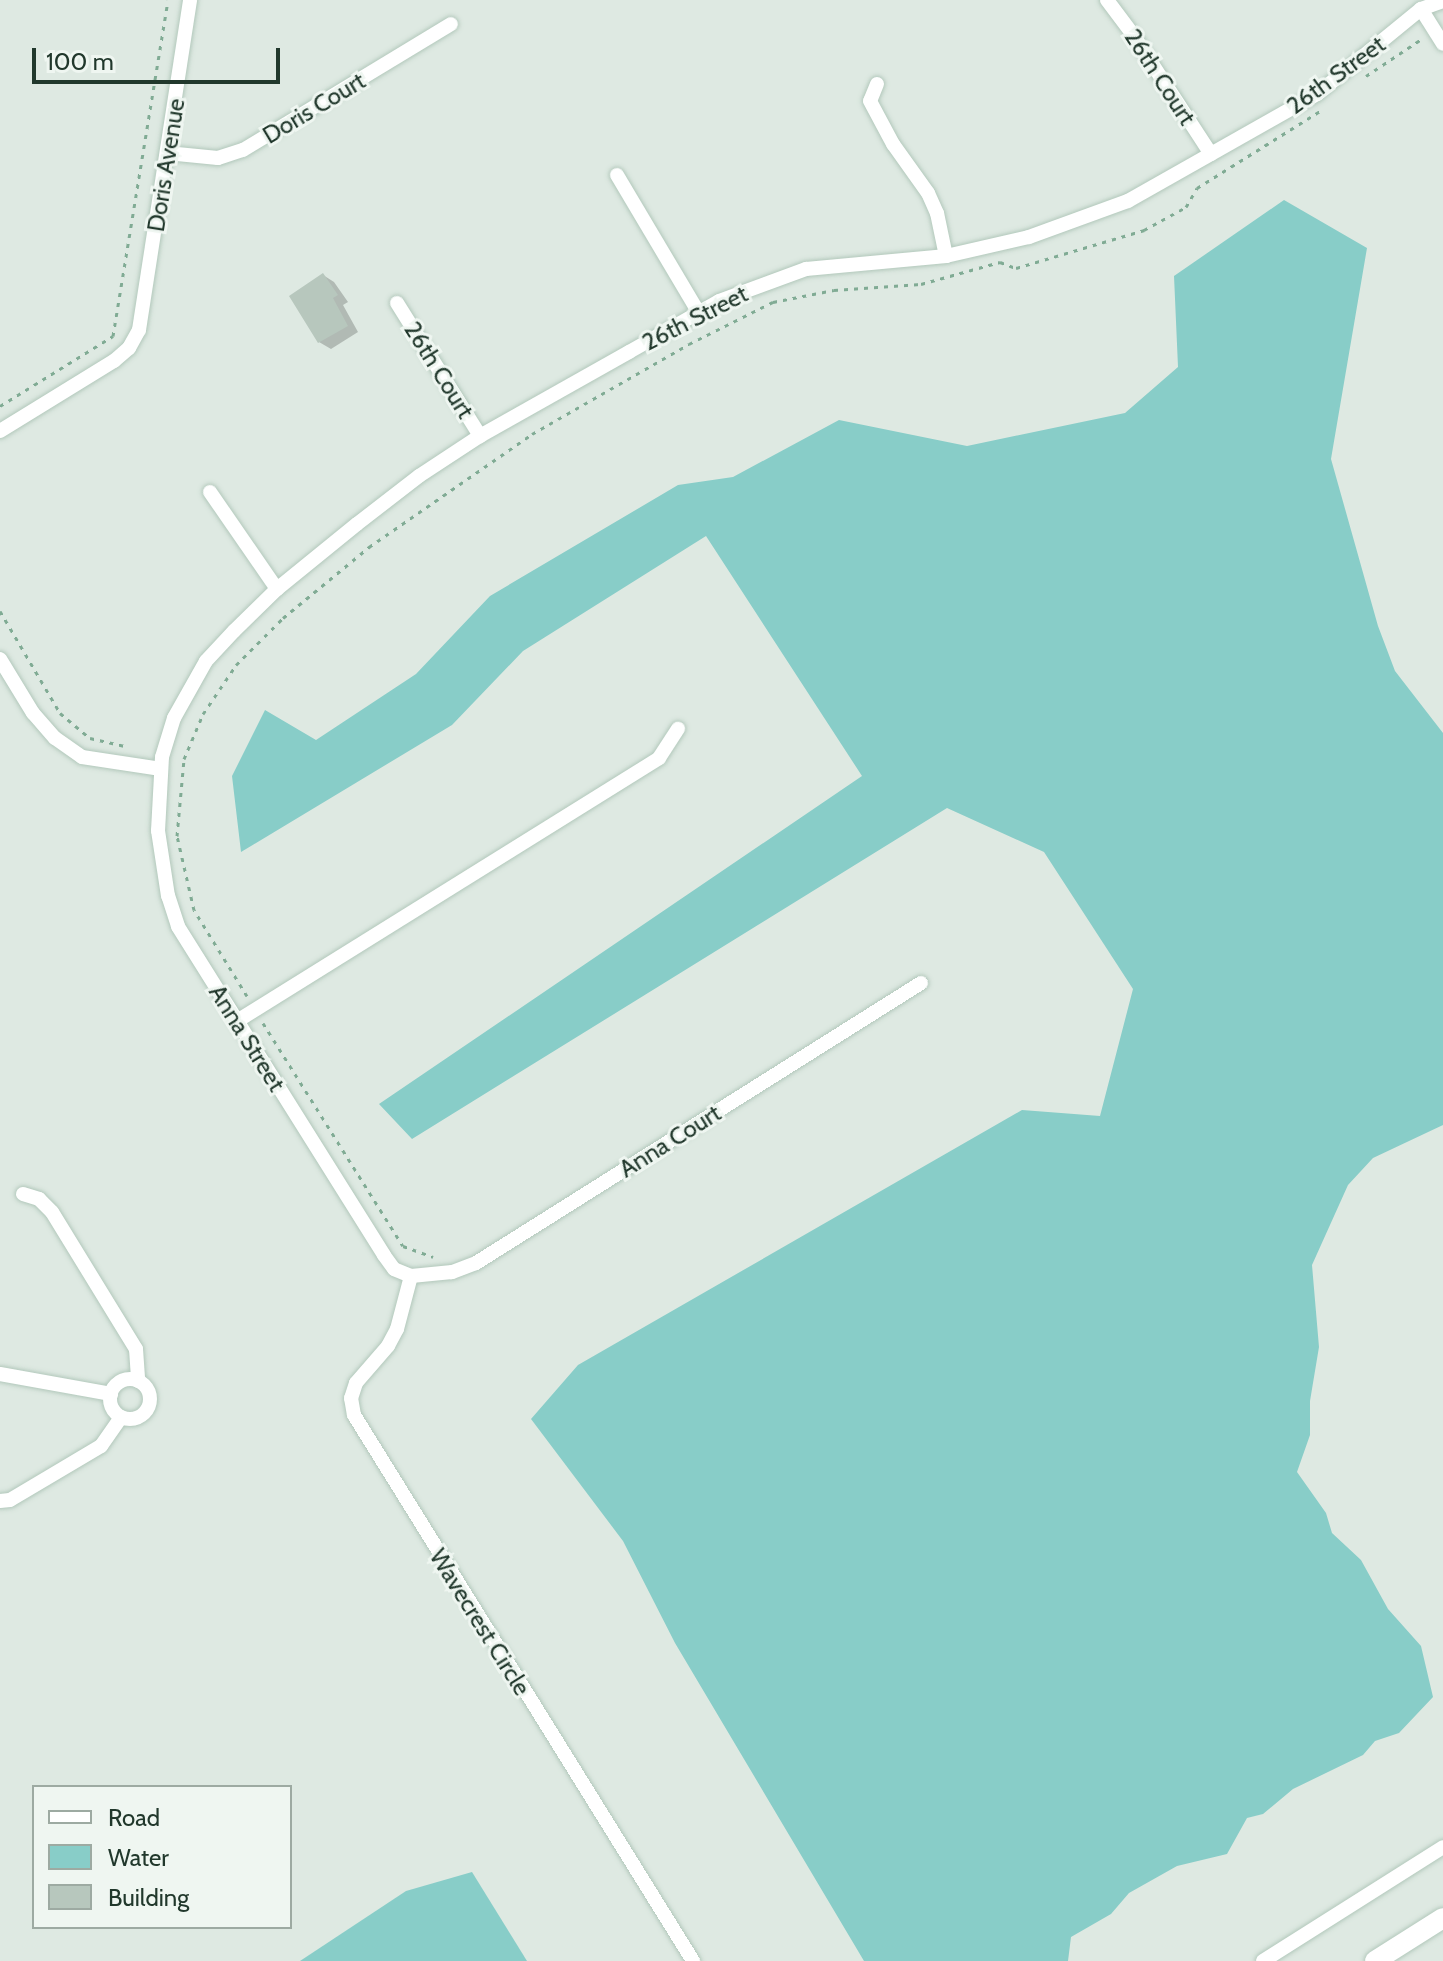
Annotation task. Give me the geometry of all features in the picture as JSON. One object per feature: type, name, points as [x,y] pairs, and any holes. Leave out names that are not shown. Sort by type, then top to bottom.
[{"type":"street","name":"Doris Avenue","points":[[0,431],[114,361],[129,348],[139,330],[190,0]]},
{"type":"street","name":"26th Court","points":[[1107,0],[1211,154]]},
{"type":"street","name":"26th Street","points":[[162,760],[174,718],[206,661],[277,589],[419,476],[480,436],[719,301],[806,269],[946,256],[1029,237],[1128,201],[1317,94],[1423,5],[1443,1]]},
{"type":"street","points":[[1423,5],[1439,37]]},
{"type":"street","name":"Doris Court","points":[[167,153],[218,158],[243,150],[451,24]]},
{"type":"street","points":[[877,84],[870,101],[928,193],[937,213],[946,256]]},
{"type":"street","points":[[617,175],[699,313]]},
{"type":"street","name":"26th Court","points":[[397,303],[480,436]]},
{"type":"street","points":[[210,492],[277,589]]},
{"type":"street","points":[[0,659],[33,713],[55,738],[82,757],[162,760]]},
{"type":"street","points":[[237,1021],[659,758],[678,729]]},
{"type":"street","name":"Anna Street","points":[[162,760],[158,831],[168,896],[178,926],[384,1255],[394,1269],[411,1276]]},
{"type":"street","name":"Anna Court","points":[[411,1276],[431,1275],[476,1263],[921,983]]},
{"type":"street","points":[[23,1194],[39,1199],[52,1212],[129,1336],[140,1362],[138,1381]]},
{"type":"street","name":"Wavecrest Circle","points":[[411,1276],[388,1346],[356,1383],[351,1398],[357,1423],[693,1961]]},
{"type":"street","points":[[0,1374],[111,1394]]},
{"type":"street","points":[[125,1380],[138,1381],[150,1395],[148,1408],[134,1419],[121,1417],[112,1407],[111,1394],[125,1380]]},
{"type":"street","points":[[0,1501],[10,1500],[101,1446],[121,1417]]},
{"type":"street","points":[[1263,1961],[1443,1847]]},
{"type":"street","points":[[1375,1961],[1443,1918]]},
{"type":"path","points":[[0,406],[113,336],[168,0]]},
{"type":"path","points":[[1360,80],[1439,37]]},
{"type":"path","points":[[431,1275],[433,1255],[403,1246],[194,910],[177,836],[184,759],[203,714],[236,665],[295,607],[369,547],[532,434],[689,344],[773,302],[834,290],[921,284],[1000,262],[1016,268],[1144,230],[1186,207],[1197,188],[1326,107]]},
{"type":"path","points":[[0,611],[60,713],[90,738],[162,760],[184,759]]},
{"type":"water","points":[[1284,200],[1367,248],[1331,459],[1378,626],[1395,671],[1443,733],[1443,1125],[1373,1158],[1348,1185],[1312,1265],[1319,1347],[1310,1401],[1310,1435],[1297,1472],[1326,1513],[1332,1533],[1361,1560],[1388,1609],[1421,1646],[1433,1697],[1399,1733],[1375,1741],[1363,1755],[1293,1789],[1263,1814],[1247,1818],[1227,1854],[1177,1866],[1129,1893],[1111,1914],[1071,1937],[1068,1961],[864,1961],[675,1643],[623,1541],[531,1419],[578,1365],[1022,1110],[1100,1116],[1133,989],[1044,852],[947,808],[412,1139],[379,1104],[862,776],[706,536],[523,651],[452,725],[241,852],[232,776],[265,710],[316,740],[416,674],[490,596],[678,485],[733,477],[839,420],[967,446],[1125,413],[1178,367],[1174,276]]},
{"type":"water","points":[[472,1872],[527,1961],[300,1961],[406,1891]]},
{"type":"building","points":[[323,273],[338,295],[333,298],[348,326],[318,343],[289,296]]}]
